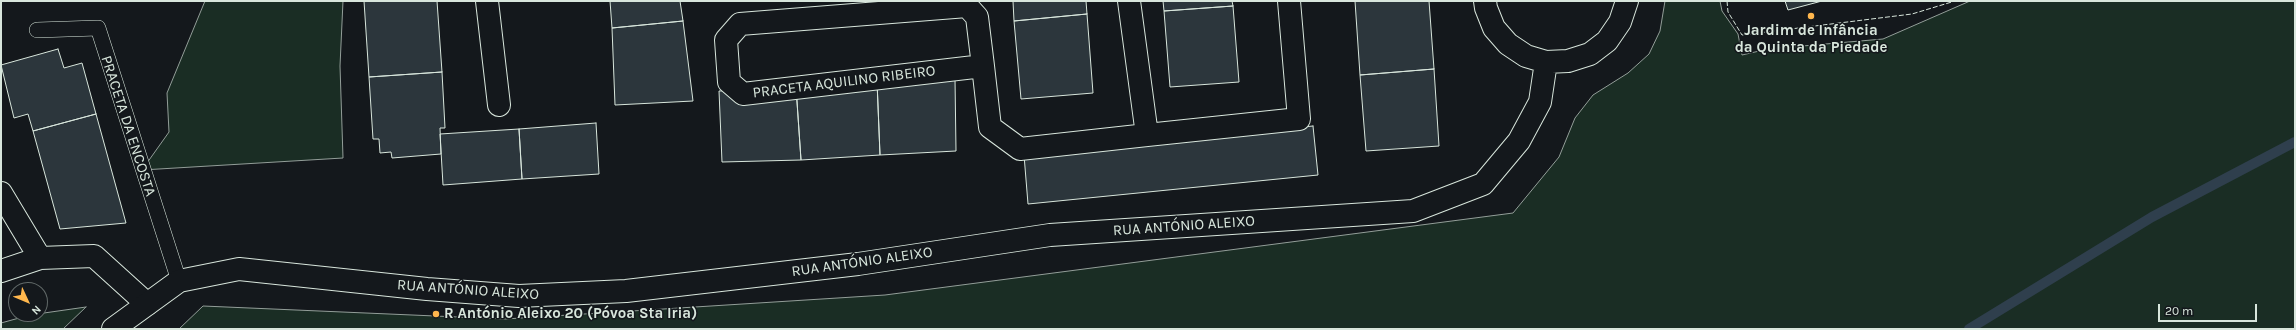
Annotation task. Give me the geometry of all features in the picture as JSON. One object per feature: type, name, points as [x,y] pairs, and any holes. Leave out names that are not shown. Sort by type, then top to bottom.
[{"type":"street","points":[[487,1],[499,105]]},
{"type":"street","points":[[1129,1],[1147,135]]},
{"type":"street","points":[[983,66],[990,127],[1020,149],[1299,119],[1289,1]]},
{"type":"street","points":[[1485,1],[1486,8],[1494,28],[1508,44],[1526,56],[1546,62],[1568,61],[1590,54],[1607,41],[1620,22],[1627,1]]},
{"type":"street","name":"PRACETA AQUILINO RIBEIRO","points":[[967,6],[977,17],[983,66],[743,94],[729,82],[726,40],[740,24],[967,6]]},
{"type":"street","name":"RUA ANTÓNIO ALEIXO","points":[[113,329],[179,281],[239,269],[427,289],[518,296],[626,291],[858,264],[1050,235],[1413,211],[1483,184],[1519,141],[1540,102],[1546,62]]},
{"type":"street","points":[[1,194],[40,258]]},
{"type":"street","points":[[1,271],[40,258],[94,256],[147,304]]},
{"type":"lane","name":"PRACETA DA ENCOSTA","points":[[36,30],[98,28],[179,281]]},
{"type":"green space","points":[[205,1],[343,1],[340,66],[343,158],[142,170],[169,132],[167,93]]},
{"type":"green space","points":[[1665,1],[1720,1],[1722,11],[1738,34],[1742,55],[1768,49],[1883,39],[1970,1],[2295,1],[2295,329],[179,329],[203,306],[505,319],[885,295],[1513,213],[1559,157],[1575,118],[1593,95],[1628,73],[1649,54],[1660,31]]},
{"type":"green space","points":[[86,307],[63,329],[1,329],[1,323],[8,321],[48,322],[48,312]]},
{"type":"building","points":[[364,1],[437,1],[442,72],[369,77]]},
{"type":"building","points":[[610,1],[680,1],[683,21],[612,28]]},
{"type":"building","points":[[1013,1],[1086,1],[1087,14],[1014,21]]},
{"type":"building","points":[[1163,1],[1232,1],[1233,6],[1164,11]]},
{"type":"building","points":[[1355,1],[1429,1],[1434,69],[1360,75]]},
{"type":"building","points":[[1785,1],[1822,1],[1788,10]]},
{"type":"building","points":[[1233,6],[1239,82],[1170,87],[1164,11]]},
{"type":"building","points":[[1087,14],[1093,93],[1021,99],[1014,21]]},
{"type":"building","points":[[683,21],[693,101],[615,105],[612,28]]},
{"type":"building","points":[[58,49],[64,68],[82,63],[96,114],[33,131],[28,114],[14,118],[1,65]]},
{"type":"building","points":[[1434,69],[1439,146],[1366,151],[1360,75]]},
{"type":"building","points":[[442,72],[445,128],[440,128],[441,154],[392,158],[391,152],[380,153],[379,139],[373,139],[369,77]]},
{"type":"building","points":[[955,78],[956,151],[880,155],[877,81]]},
{"type":"building","points":[[877,81],[880,155],[801,160],[796,87]]},
{"type":"building","points":[[796,87],[801,160],[722,162],[719,91]]},
{"type":"building","points":[[96,114],[126,223],[60,229],[33,131]]},
{"type":"building","points":[[596,123],[599,174],[522,179],[519,129]]},
{"type":"building","points":[[1313,126],[1318,175],[1028,204],[1024,155]]},
{"type":"building","points":[[519,129],[522,179],[443,185],[440,134]]},
{"type":"waterway","points":[[1969,329],[2152,217],[2295,142]]},
{"type":"fence","points":[[1727,1],[1728,12],[1742,35],[1912,14],[1955,1]]},
{"type":"place","name":"Jardim de Infância da Quinta da Piedade","points":[[1811,16]]},
{"type":"place","name":"R António Aleixo 20 (Póvoa Sta Iria)","points":[[436,314]]}]
